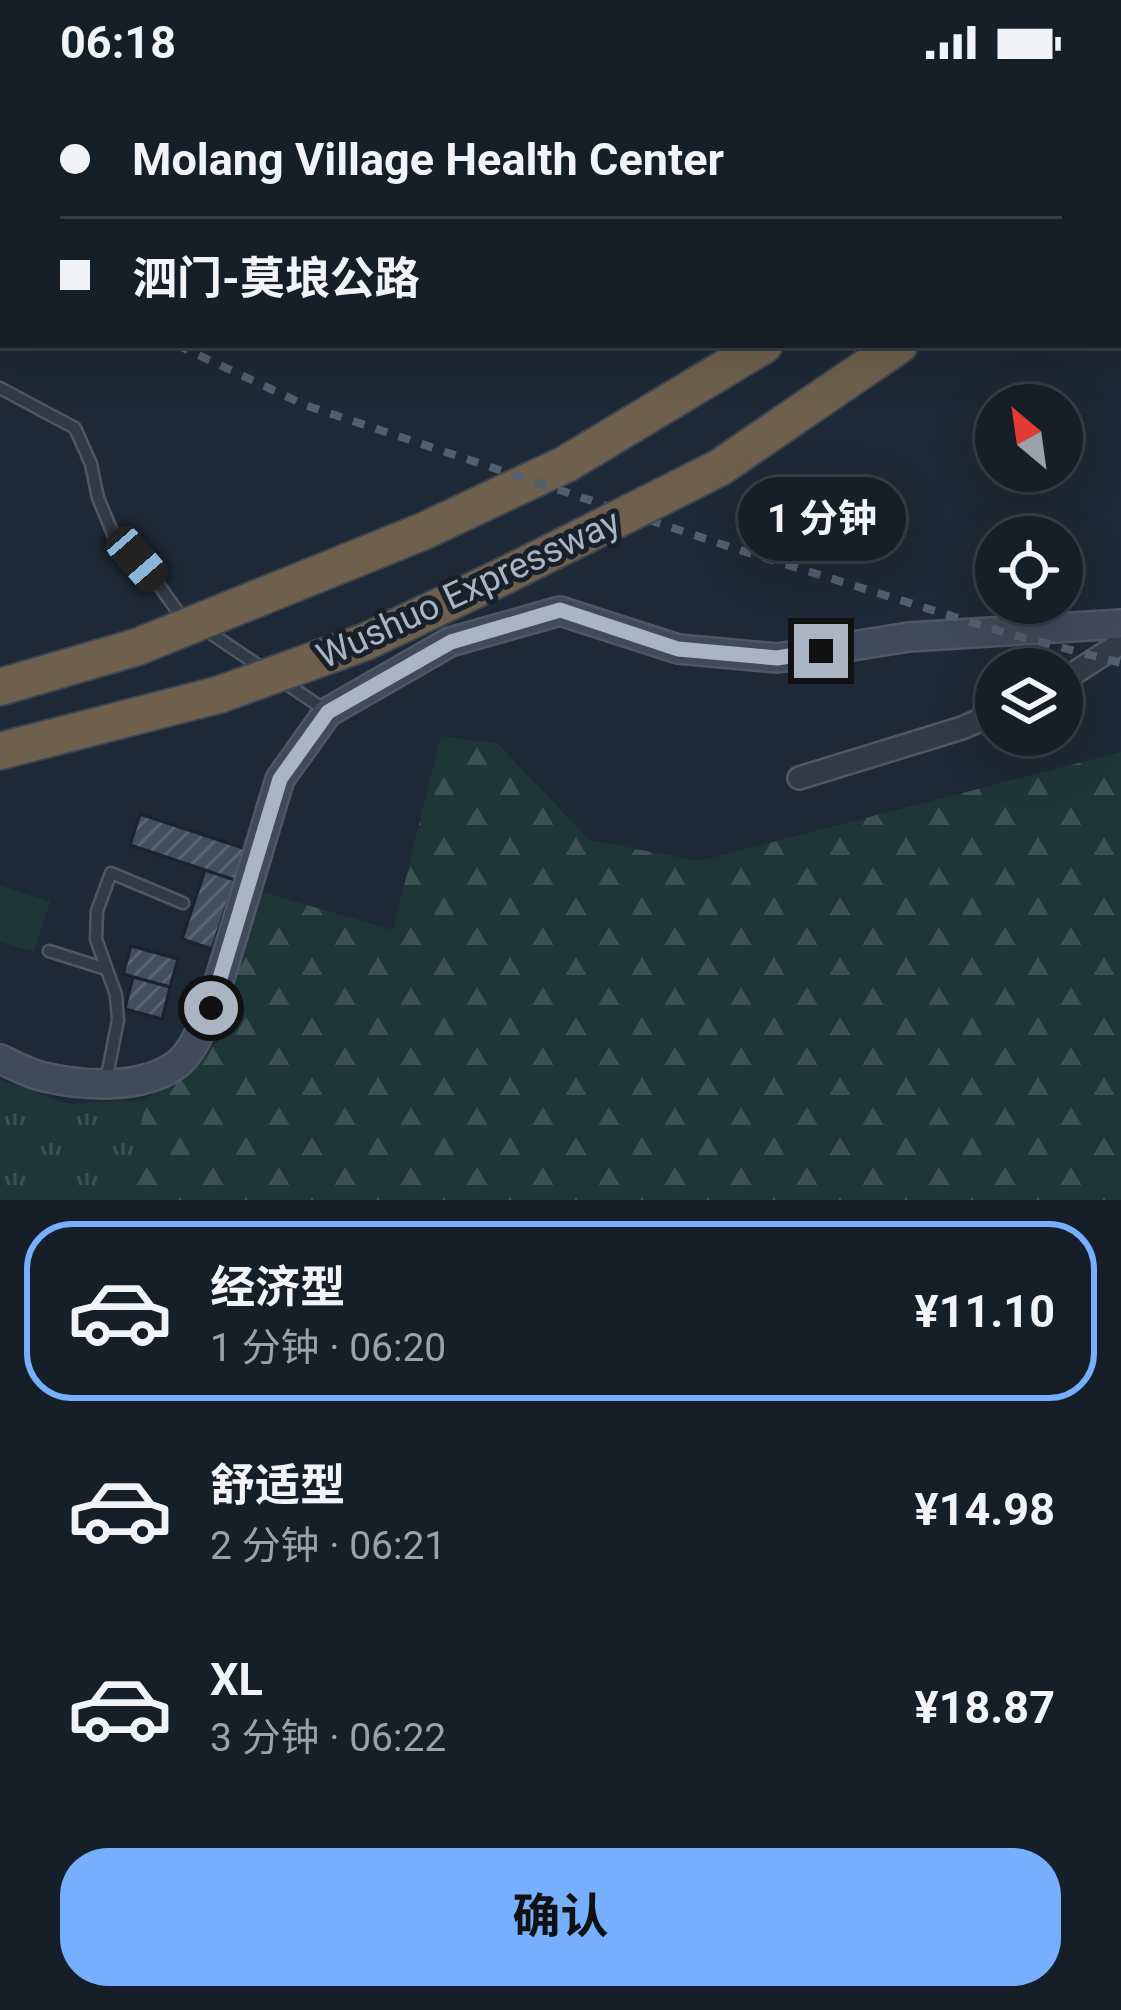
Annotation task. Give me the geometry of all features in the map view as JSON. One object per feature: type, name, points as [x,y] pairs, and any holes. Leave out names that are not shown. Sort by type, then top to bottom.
[{"type":"highway","name":"Wushuo Expressway","points":[[0,687],[137,647],[424,531],[566,464],[759,348]]},
{"type":"highway","name":"Wushuo Expressway","points":[[0,751],[218,695],[365,642],[719,468],[895,348]]},
{"type":"street","points":[[0,1059],[42,1077],[106,1084],[144,1078],[176,1064],[194,1043],[211,1008],[280,779],[328,712],[451,642],[560,610],[678,649],[777,658],[909,637],[1121,624]]},
{"type":"street","points":[[1083,667],[1121,643]]},
{"type":"street","points":[[799,778],[975,722]]},
{"type":"lane","points":[[0,388],[76,428],[117,543],[153,577],[178,612],[328,712]]},
{"type":"lane","points":[[106,1084],[118,1020],[116,994],[96,939],[97,911],[111,873],[183,903]]},
{"type":"lane","points":[[49,951],[106,969]]},
{"type":"green space","points":[[441,736],[498,744],[589,840],[699,861],[1121,752],[1121,1200],[129,1200],[145,1100],[224,1037],[255,890],[393,930]]},
{"type":"green space","points":[[0,886],[50,901],[34,952],[0,942]]},
{"type":"green space","points":[[0,1080],[69,1104],[145,1100],[129,1200],[0,1200]]},
{"type":"building","points":[[140,814],[246,849],[235,880],[130,845]]},
{"type":"building","points":[[205,870],[235,880],[212,949],[182,939]]},
{"type":"building","points":[[131,946],[178,959],[170,987],[123,974]]},
{"type":"building","points":[[133,977],[170,987],[162,1019],[125,1009]]},
{"type":"railway","points":[[183,348],[305,405],[727,546],[1006,633],[1121,663]]},
{"type":"route","points":[[211,1008],[280,779],[328,712],[451,642],[560,610],[678,649],[777,658],[821,651]]}]
